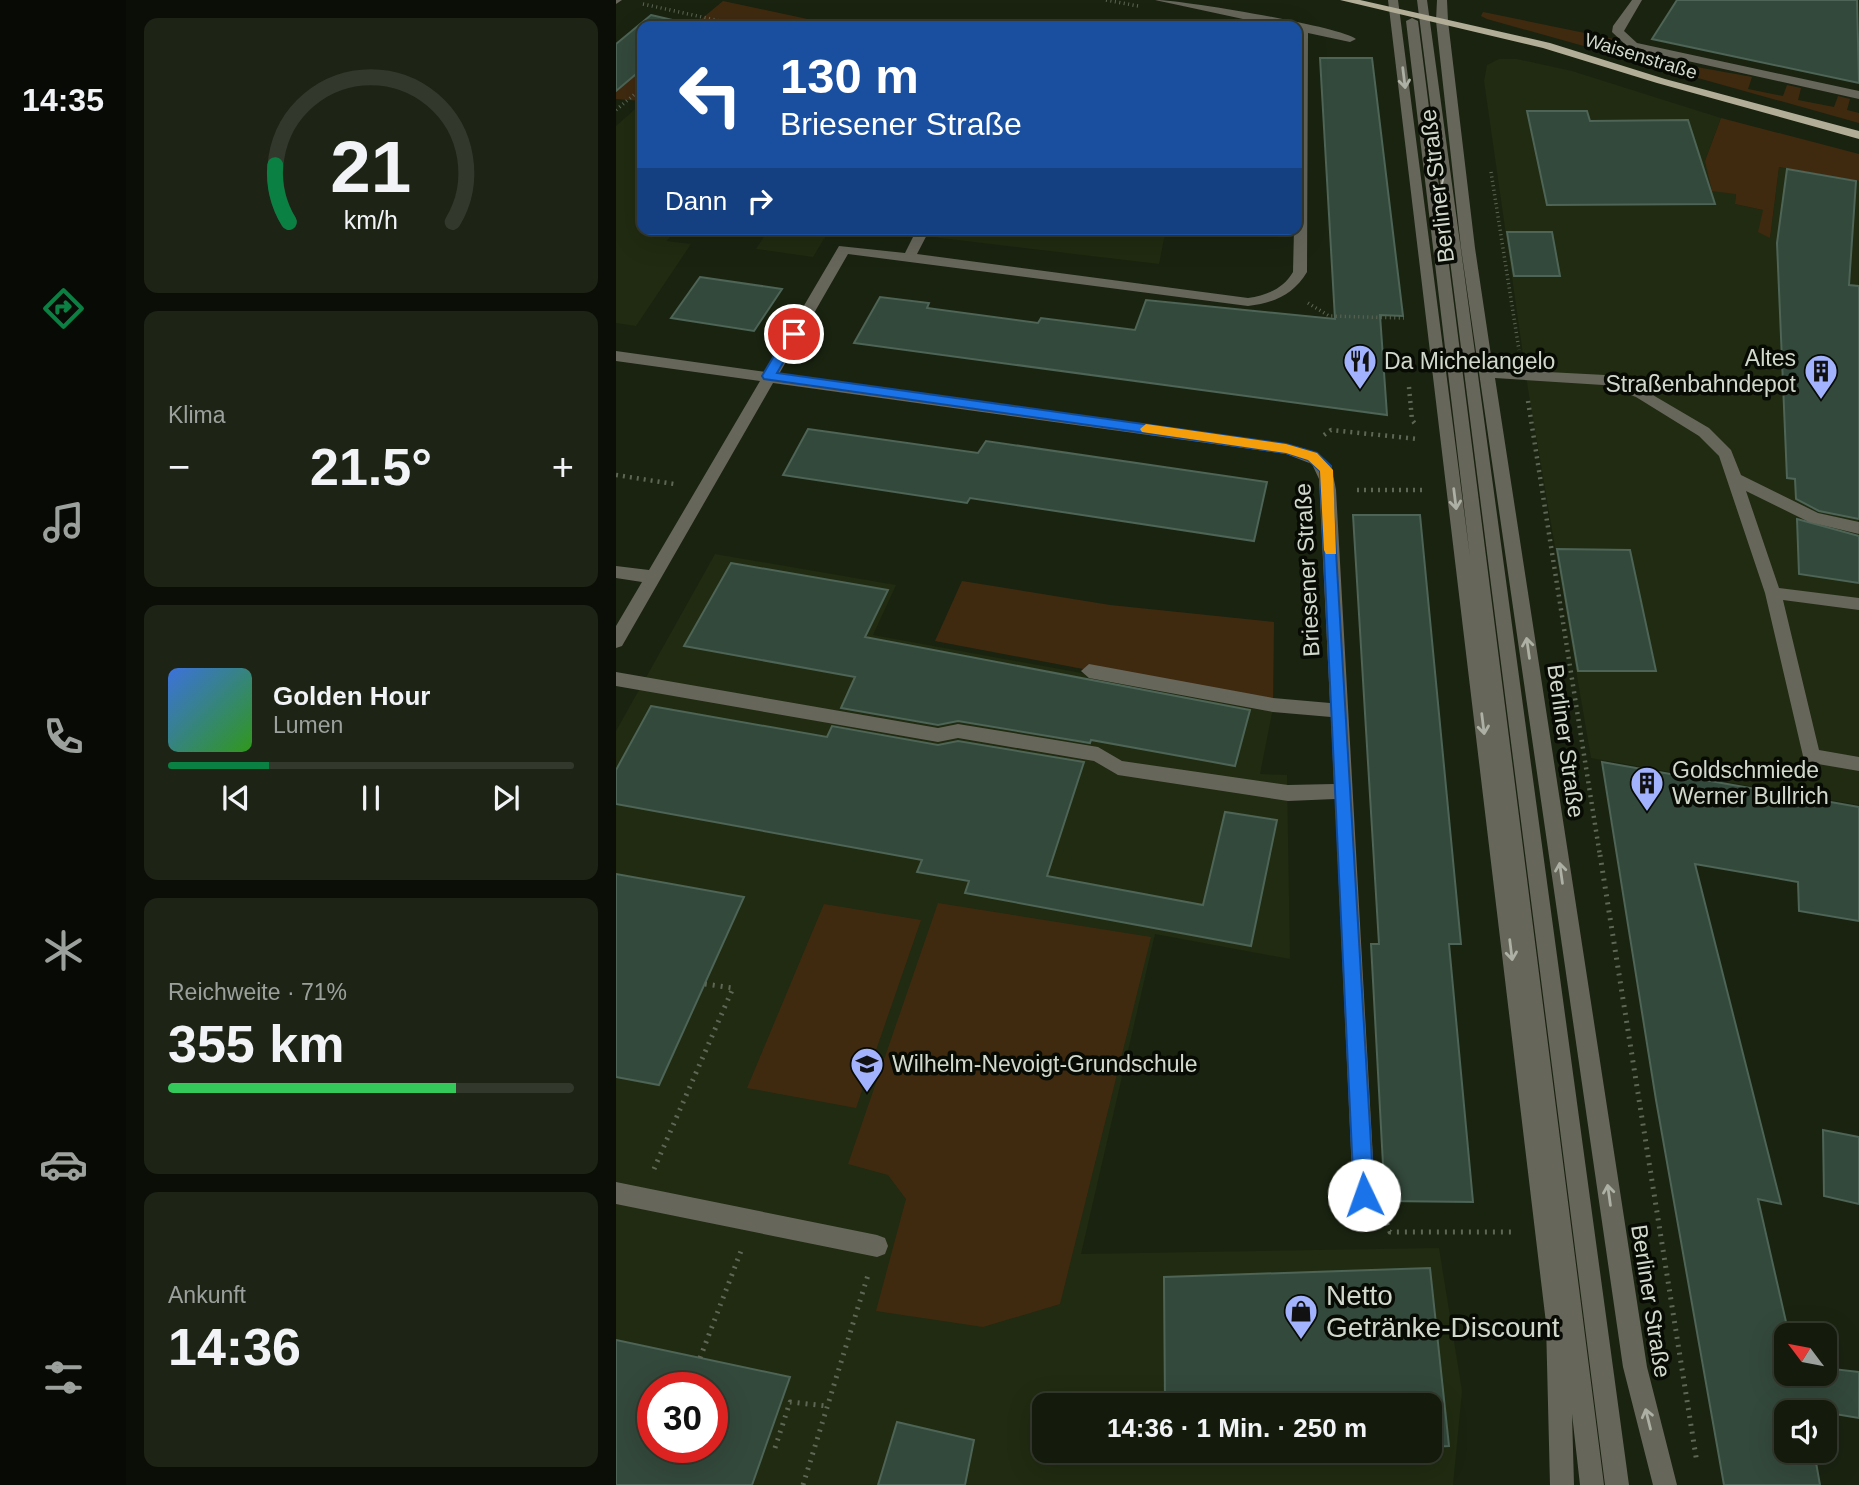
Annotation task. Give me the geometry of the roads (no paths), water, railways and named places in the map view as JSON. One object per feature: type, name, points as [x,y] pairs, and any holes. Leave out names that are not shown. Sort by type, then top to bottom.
[{"type":"main road","name":"Waisenstraße","points":[[1345,0],[1409,7],[1442,21],[1546,45],[1674,85],[1859,135]]},
{"type":"street","points":[[1160,0],[1267,21]]},
{"type":"street","name":"Berliner Straße","points":[[1442,0],[1442,21],[1468,248],[1635,1367],[1665,1485]]},
{"type":"street","name":"Waisenstraße","points":[[1637,0],[1619,26],[1623,38],[1633,46],[1859,95]]},
{"type":"street","points":[[1409,7],[1592,1485]]},
{"type":"street","points":[[1409,7],[1617,1485]]},
{"type":"street","name":"Berliner Straße","points":[[1409,7],[1557,1323],[1562,1485]]},
{"type":"street","points":[[1302,28],[1350,39]]},
{"type":"street","points":[[909,258],[921,235]]},
{"type":"street","points":[[616,641],[844,249],[1248,302],[1275,297],[1287,289],[1300,272],[1300,235]]},
{"type":"street","name":"Briesener Straße","points":[[616,356],[1301,452],[1313,456],[1326,470],[1364,1195]]},
{"type":"street","points":[[1487,373],[1594,378],[1641,394],[1690,422],[1716,442],[1726,454],[1773,593],[1812,756],[1859,764]]},
{"type":"street","points":[[1734,478],[1814,518],[1859,528]]},
{"type":"street","points":[[616,572],[653,577]]},
{"type":"street","points":[[1773,593],[1859,604]]},
{"type":"street","points":[[1089,671],[1273,705],[1339,711]]},
{"type":"street","points":[[616,679],[938,735],[958,731],[1098,754],[1118,768],[1231,786],[1288,793],[1342,791]]},
{"type":"street","points":[[616,1193],[877,1246]]},
{"type":"tram line","points":[[1435,210],[1445,172]]},
{"type":"place","name":"Da Michelangelo","points":[[1360,391]]},
{"type":"place","name":"Altes Straßenbahndepot","points":[[1821,401]]},
{"type":"place","name":"Goldschmiede Werner Bullrich","points":[[1647,813]]},
{"type":"place","name":"Wilhelm-Nevoigt-Grundschule","points":[[867,1094]]},
{"type":"place","name":"Netto Getränke-Discount","points":[[1301,1341]]}]
